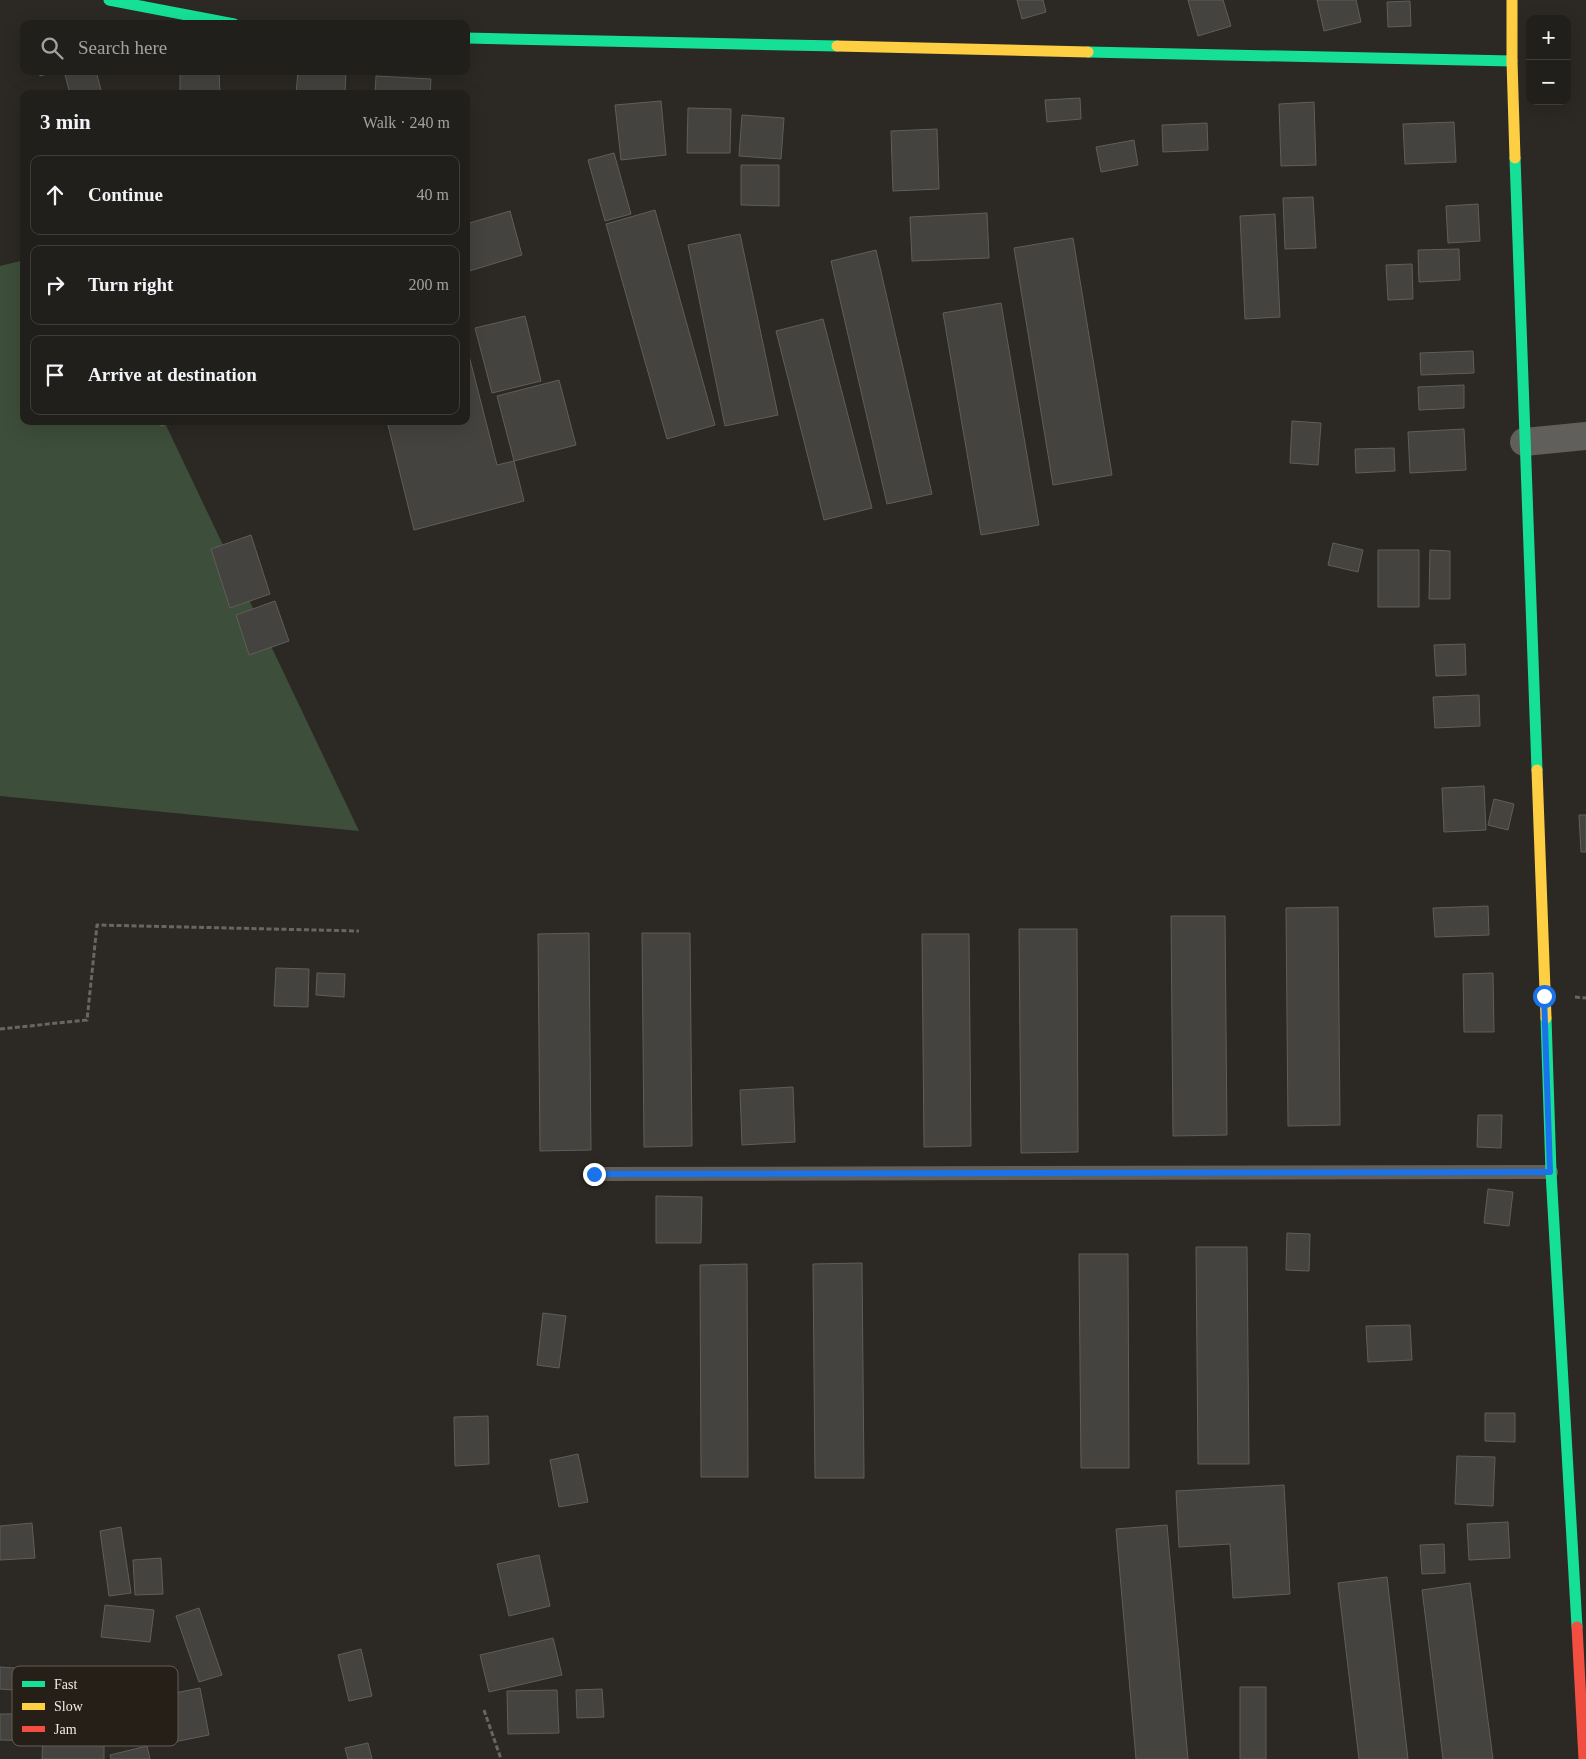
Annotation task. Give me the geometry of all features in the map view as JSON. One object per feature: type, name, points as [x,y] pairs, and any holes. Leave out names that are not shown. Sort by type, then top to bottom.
[{"type":"street","points":[[109,0],[213,20]]},
{"type":"street","points":[[1512,0],[1512,62],[1524,442],[1550,1172],[1584,1759]]},
{"type":"street","points":[[470,38],[1512,62]]},
{"type":"street","points":[[1524,442],[1586,436]]},
{"type":"lane","points":[[594,1174],[1550,1172]]},
{"type":"path","points":[[0,1029],[87,1020],[97,925],[359,930]]},
{"type":"path","points":[[484,1710],[501,1759]]},
{"type":"green space","points":[[20,261],[20,425],[166,425],[359,831],[0,796],[0,266]]},
{"type":"building","points":[[1017,0],[1043,0],[1046,12],[1022,19]]},
{"type":"building","points":[[1188,0],[1223,0],[1231,26],[1198,36]]},
{"type":"building","points":[[1317,0],[1356,0],[1361,22],[1324,31]]},
{"type":"building","points":[[1410,1],[1411,26],[1388,27],[1387,2]]},
{"type":"building","points":[[65,75],[97,75],[101,90],[69,90]]},
{"type":"building","points":[[180,75],[219,75],[220,90],[180,90]]},
{"type":"building","points":[[298,75],[346,75],[345,90],[296,90]]},
{"type":"building","points":[[376,76],[431,79],[430,90],[375,90]]},
{"type":"building","points":[[1080,98],[1081,119],[1047,122],[1045,100]]},
{"type":"building","points":[[661,101],[666,155],[621,160],[615,105]]},
{"type":"building","points":[[1314,102],[1316,165],[1281,166],[1279,104]]},
{"type":"building","points":[[688,108],[731,109],[730,153],[687,153]]},
{"type":"building","points":[[742,115],[784,118],[781,159],[739,156]]},
{"type":"building","points":[[1454,122],[1456,162],[1405,164],[1403,124]]},
{"type":"building","points":[[1207,123],[1208,150],[1163,152],[1162,125]]},
{"type":"building","points":[[937,129],[939,189],[893,191],[891,131]]},
{"type":"building","points":[[1134,140],[1138,165],[1101,172],[1096,147]]},
{"type":"building","points":[[614,153],[631,214],[605,221],[588,160]]},
{"type":"building","points":[[741,165],[779,165],[779,206],[741,205]]},
{"type":"building","points":[[1313,197],[1316,248],[1285,249],[1283,198]]},
{"type":"building","points":[[1478,204],[1480,241],[1448,243],[1446,206]]},
{"type":"building","points":[[655,210],[715,425],[667,439],[606,224]]},
{"type":"building","points":[[510,211],[522,255],[470,271],[470,223]]},
{"type":"building","points":[[987,213],[989,258],[912,261],[910,217]]},
{"type":"building","points":[[1275,214],[1280,317],[1245,319],[1240,216]]},
{"type":"building","points":[[740,234],[778,415],[725,426],[688,245]]},
{"type":"building","points":[[1073,238],[1112,475],[1053,485],[1014,248]]},
{"type":"building","points":[[1459,249],[1460,280],[1419,282],[1418,250]]},
{"type":"building","points":[[876,250],[932,494],[887,504],[831,261]]},
{"type":"building","points":[[1412,264],[1413,299],[1388,300],[1386,265]]},
{"type":"building","points":[[1001,303],[1039,525],[981,535],[943,313]]},
{"type":"building","points":[[525,316],[541,381],[492,393],[475,328]]},
{"type":"building","points":[[823,319],[872,508],[824,520],[776,331]]},
{"type":"building","points":[[1473,351],[1474,373],[1421,375],[1420,353]]},
{"type":"building","points":[[470,360],[497,465],[514,461],[524,501],[414,530],[388,425],[470,425]]},
{"type":"building","points":[[559,380],[576,445],[514,461],[497,396]]},
{"type":"building","points":[[1464,385],[1464,408],[1419,410],[1418,387]]},
{"type":"building","points":[[1292,421],[1321,423],[1318,465],[1290,463]]},
{"type":"building","points":[[1464,429],[1466,470],[1410,473],[1408,432]]},
{"type":"building","points":[[1394,448],[1395,471],[1356,473],[1355,449]]},
{"type":"building","points":[[251,535],[270,594],[230,608],[211,549]]},
{"type":"building","points":[[1333,543],[1363,550],[1358,572],[1328,565]]},
{"type":"building","points":[[1378,550],[1419,550],[1419,607],[1378,607]]},
{"type":"building","points":[[1430,550],[1450,551],[1450,599],[1429,599]]},
{"type":"building","points":[[275,601],[289,641],[249,655],[236,615]]},
{"type":"building","points":[[1465,644],[1466,675],[1436,676],[1434,645]]},
{"type":"building","points":[[1479,695],[1480,726],[1435,728],[1433,697]]},
{"type":"building","points":[[1484,786],[1486,830],[1444,832],[1442,788]]},
{"type":"building","points":[[1494,799],[1514,804],[1508,830],[1488,825]]},
{"type":"building","points":[[1579,815],[1586,815],[1586,852],[1581,852]]},
{"type":"building","points":[[1488,906],[1489,935],[1435,937],[1433,908]]},
{"type":"building","points":[[1338,907],[1340,1125],[1288,1126],[1286,908]]},
{"type":"building","points":[[1171,916],[1225,916],[1227,1135],[1173,1136]]},
{"type":"building","points":[[1019,929],[1077,929],[1078,1152],[1021,1153]]},
{"type":"building","points":[[589,933],[591,1150],[540,1151],[538,934]]},
{"type":"building","points":[[642,933],[690,933],[692,1146],[644,1147]]},
{"type":"building","points":[[922,934],[969,934],[971,1146],[924,1147]]},
{"type":"building","points":[[276,968],[309,969],[308,1007],[274,1006]]},
{"type":"building","points":[[317,973],[345,974],[344,997],[316,995]]},
{"type":"building","points":[[1493,973],[1494,1032],[1464,1032],[1463,974]]},
{"type":"building","points":[[793,1087],[795,1142],[742,1145],[740,1090]]},
{"type":"building","points":[[1478,1115],[1502,1115],[1501,1148],[1477,1147]]},
{"type":"building","points":[[1488,1189],[1513,1192],[1509,1226],[1484,1223]]},
{"type":"building","points":[[656,1196],[702,1197],[701,1243],[656,1243]]},
{"type":"building","points":[[1287,1233],[1310,1234],[1309,1271],[1286,1270]]},
{"type":"building","points":[[1196,1247],[1247,1247],[1249,1464],[1198,1464]]},
{"type":"building","points":[[1079,1254],[1128,1254],[1129,1468],[1081,1468]]},
{"type":"building","points":[[862,1263],[864,1478],[815,1478],[813,1264]]},
{"type":"building","points":[[747,1264],[748,1477],[701,1477],[700,1265]]},
{"type":"building","points":[[543,1313],[566,1316],[559,1368],[537,1365]]},
{"type":"building","points":[[1410,1325],[1412,1360],[1368,1362],[1366,1326]]},
{"type":"building","points":[[1485,1413],[1515,1413],[1515,1442],[1485,1441]]},
{"type":"building","points":[[488,1416],[489,1464],[455,1466],[454,1417]]},
{"type":"building","points":[[578,1454],[588,1502],[559,1507],[550,1460]]},
{"type":"building","points":[[1457,1456],[1495,1457],[1493,1506],[1455,1504]]},
{"type":"building","points":[[1284,1485],[1290,1594],[1233,1598],[1230,1544],[1179,1547],[1176,1491]]},
{"type":"building","points":[[1508,1522],[1510,1558],[1469,1560],[1467,1524]]},
{"type":"building","points":[[32,1523],[35,1558],[0,1560],[0,1526]]},
{"type":"building","points":[[1167,1525],[1188,1759],[1136,1759],[1116,1529]]},
{"type":"building","points":[[121,1527],[131,1593],[109,1596],[100,1531]]},
{"type":"building","points":[[1444,1544],[1445,1573],[1422,1574],[1420,1545]]},
{"type":"building","points":[[539,1555],[550,1606],[509,1616],[497,1564]]},
{"type":"building","points":[[161,1558],[163,1594],[135,1595],[133,1560]]},
{"type":"building","points":[[1387,1577],[1408,1759],[1359,1759],[1338,1583]]},
{"type":"building","points":[[1470,1583],[1493,1759],[1443,1759],[1422,1590]]},
{"type":"building","points":[[105,1605],[154,1610],[150,1642],[101,1637]]},
{"type":"building","points":[[199,1608],[222,1675],[199,1682],[176,1616]]},
{"type":"building","points":[[553,1638],[562,1675],[489,1692],[480,1655]]},
{"type":"building","points":[[361,1649],[372,1696],[349,1701],[338,1655]]},
{"type":"building","points":[[0,1667],[12,1668],[12,1690],[0,1689]]},
{"type":"building","points":[[1240,1687],[1266,1687],[1266,1759],[1240,1759]]},
{"type":"building","points":[[200,1688],[209,1735],[178,1741],[178,1692]]},
{"type":"building","points":[[602,1689],[604,1717],[577,1718],[576,1690]]},
{"type":"building","points":[[557,1690],[559,1733],[508,1734],[507,1691]]},
{"type":"building","points":[[0,1714],[12,1714],[12,1740],[0,1740]]},
{"type":"building","points":[[368,1743],[372,1759],[348,1759],[345,1748]]},
{"type":"building","points":[[42,1746],[104,1746],[104,1759],[42,1759]]},
{"type":"building","points":[[147,1746],[150,1759],[111,1759],[110,1755]]},
{"type":"traffic: fast","points":[[109,0],[213,20]]},
{"type":"traffic: fast","points":[[470,38],[837,46]]},
{"type":"traffic: fast","points":[[1088,52],[1512,61]]},
{"type":"traffic: fast","points":[[1515,158],[1537,770]]},
{"type":"traffic: fast","points":[[1546,1018],[1551,1172],[1577,1627]]},
{"type":"traffic: slow","points":[[1512,0],[1515,158]]},
{"type":"traffic: slow","points":[[837,46],[1088,52]]},
{"type":"traffic: slow","points":[[1537,770],[1546,1018]]},
{"type":"traffic: jam","points":[[1577,1627],[1584,1759]]},
{"type":"route","points":[[594,1174],[1550,1172],[1544,996]]}]
